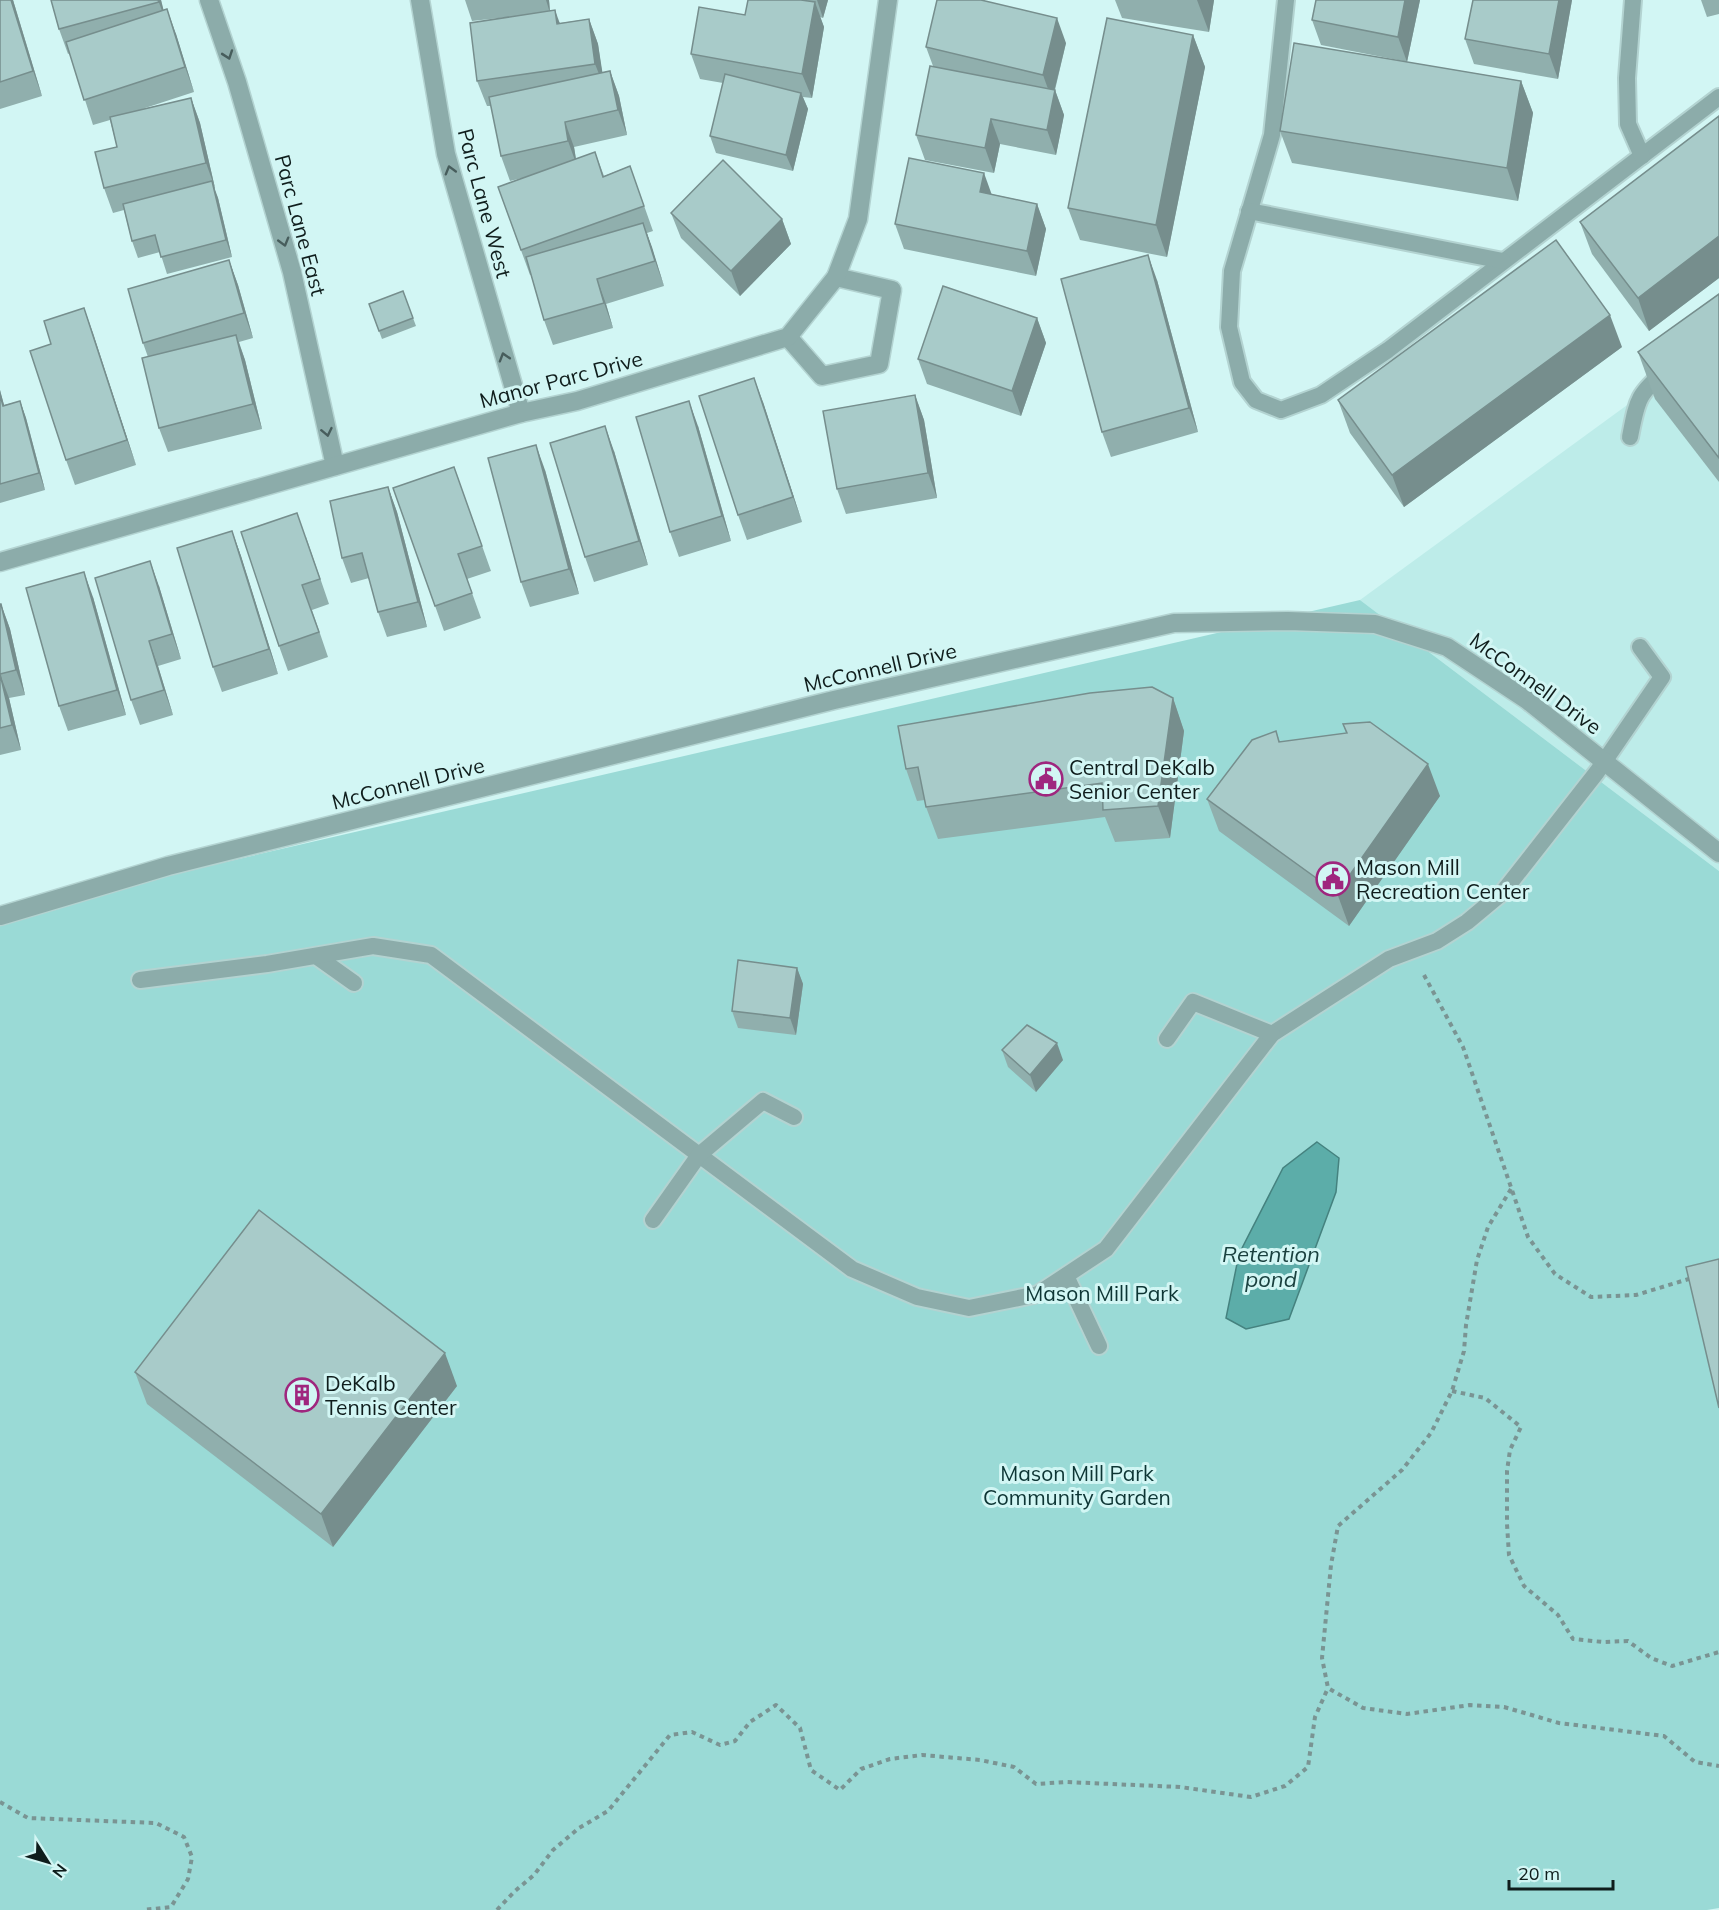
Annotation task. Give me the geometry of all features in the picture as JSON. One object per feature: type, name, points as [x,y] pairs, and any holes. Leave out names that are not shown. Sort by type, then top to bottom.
[{"type":"street","name":"Parc Lane East","points":[[209,0],[237,82],[292,272],[335,466]]},
{"type":"street","name":"Parc Lane West","points":[[420,0],[446,154],[521,413]]},
{"type":"street","points":[[836,277],[892,290],[879,364],[822,376],[788,337],[836,277],[858,219],[888,0]]},
{"type":"street","name":"Manor Parc Drive","points":[[0,562],[521,413],[577,401],[788,337]]},
{"type":"street","name":"McConnell Drive","points":[[0,916],[168,866],[248,846],[834,700],[1174,623],[1288,621],[1375,624],[1446,647],[1527,700],[1719,853]]},
{"type":"lane","points":[[1286,0],[1272,135],[1232,271],[1229,327],[1242,382],[1256,400],[1281,410],[1321,395],[1388,350],[1719,97]]},
{"type":"lane","points":[[1633,0],[1627,78],[1628,124],[1642,156]]},
{"type":"lane","points":[[1250,211],[1503,261]]},
{"type":"lane","points":[[1630,437],[1637,401],[1653,381],[1677,361]]},
{"type":"lane","points":[[140,980],[267,964],[373,946],[431,955],[852,1269],[917,1297],[969,1308],[1038,1294],[1106,1249],[1272,1034],[1389,958],[1437,941],[1467,922],[1503,892],[1604,761],[1662,677],[1640,647]]},
{"type":"lane","points":[[316,956],[354,983]]},
{"type":"lane","points":[[1167,1039],[1193,1002],[1272,1034]]},
{"type":"lane","points":[[652,1221],[699,1155],[762,1101],[794,1117]]},
{"type":"lane","points":[[1066,1276],[1099,1346]]},
{"type":"path","points":[[1424,975],[1463,1047],[1528,1237],[1556,1274],[1592,1297],[1636,1295],[1699,1276]]},
{"type":"path","points":[[497,1910],[534,1875],[553,1850],[579,1828],[608,1811],[670,1735],[692,1732],[720,1745],[735,1741],[750,1722],[776,1705],[800,1728],[811,1770],[840,1790],[861,1769],[890,1759],[922,1755],[1014,1767],[1036,1784],[1066,1782],[1180,1787],[1251,1797],[1286,1786],[1308,1767],[1315,1717],[1328,1689],[1322,1658],[1331,1565],[1338,1526],[1402,1470],[1431,1433],[1452,1391],[1464,1351],[1477,1260],[1488,1227],[1511,1189]]},
{"type":"path","points":[[1452,1391],[1485,1398],[1521,1427],[1510,1450],[1507,1471],[1509,1555],[1524,1586],[1558,1615],[1573,1639],[1603,1642],[1628,1641],[1650,1658],[1672,1666],[1719,1653]]},
{"type":"path","points":[[1328,1689],[1363,1708],[1407,1714],[1470,1705],[1504,1707],[1559,1724],[1664,1736],[1695,1762],[1719,1766]]},
{"type":"path","points":[[0,1802],[28,1818],[156,1823],[184,1837],[192,1857],[188,1879],[171,1908],[143,1910]]},
{"type":"shaded area","points":[[1719,338],[1719,871],[1360,600]]},
{"type":"green space","name":"Mason Mill Park","points":[[1360,600],[1719,871],[1719,1908],[1707,1910],[0,1910],[0,914]]},
{"type":"water","name":"Retention pond","points":[[1317,1142],[1339,1158],[1336,1192],[1289,1319],[1246,1329],[1226,1318],[1239,1254],[1283,1168]]},
{"type":"building","points":[[0,0],[11,0],[33,71],[0,82]]},
{"type":"building","points":[[51,0],[158,0],[159,2],[59,29]]},
{"type":"building","points":[[748,0],[815,2],[802,74],[691,54],[699,7],[745,15]]},
{"type":"building","points":[[937,0],[981,0],[1057,18],[1043,75],[926,47]]},
{"type":"building","points":[[1316,0],[1405,0],[1398,37],[1312,20]]},
{"type":"building","points":[[1473,0],[1559,0],[1549,54],[1465,39]]},
{"type":"building","points":[[167,9],[185,67],[84,100],[66,42]]},
{"type":"building","points":[[555,10],[557,24],[589,19],[595,64],[477,81],[470,23]]},
{"type":"building","points":[[1107,18],[1193,35],[1156,225],[1068,208]]},
{"type":"building","points":[[1294,43],[1521,81],[1507,168],[1280,131]]},
{"type":"building","points":[[930,66],[1055,90],[1047,130],[991,119],[985,148],[916,135]]},
{"type":"building","points":[[610,71],[618,110],[565,122],[568,141],[501,156],[489,97]]},
{"type":"building","points":[[725,74],[801,93],[786,155],[710,136]]},
{"type":"building","points":[[191,98],[206,163],[104,188],[95,152],[117,147],[110,117]]},
{"type":"building","points":[[1719,116],[1719,236],[1638,298],[1580,222]]},
{"type":"building","points":[[595,152],[603,177],[630,166],[644,206],[521,250],[498,187]]},
{"type":"building","points":[[909,158],[984,173],[980,192],[1037,204],[1027,251],[895,224]]},
{"type":"building","points":[[723,160],[782,219],[731,271],[671,213]]},
{"type":"building","points":[[212,181],[226,240],[161,257],[155,235],[132,241],[123,204]]},
{"type":"building","points":[[643,223],[655,261],[597,279],[604,303],[544,320],[526,257]]},
{"type":"building","points":[[1556,240],[1610,315],[1392,475],[1338,400]]},
{"type":"building","points":[[1148,255],[1189,408],[1102,432],[1061,279]]},
{"type":"building","points":[[229,260],[244,313],[143,343],[128,289]]},
{"type":"building","points":[[943,286],[1037,318],[1012,391],[918,359]]},
{"type":"building","points":[[403,291],[413,318],[379,331],[369,304]]},
{"type":"building","points":[[1719,294],[1719,458],[1638,352]]},
{"type":"building","points":[[84,308],[127,440],[66,460],[30,351],[51,344],[44,321]]},
{"type":"building","points":[[236,335],[253,404],[159,428],[142,358]]},
{"type":"building","points":[[754,378],[793,497],[738,515],[699,396]]},
{"type":"building","points":[[0,395],[3,406],[20,401],[39,473],[0,484]]},
{"type":"building","points":[[915,395],[928,473],[837,489],[823,411]]},
{"type":"building","points":[[689,401],[722,516],[670,532],[636,417]]},
{"type":"building","points":[[605,426],[639,541],[585,557],[550,443]]},
{"type":"building","points":[[536,445],[569,569],[521,582],[488,458]]},
{"type":"building","points":[[454,467],[482,546],[458,554],[472,593],[435,606],[393,488]]},
{"type":"building","points":[[388,487],[418,602],[378,612],[362,553],[342,558],[330,501]]},
{"type":"building","points":[[297,513],[320,579],[302,585],[319,632],[279,646],[241,532]]},
{"type":"building","points":[[232,531],[269,649],[213,667],[177,548]]},
{"type":"building","points":[[150,561],[172,634],[149,641],[164,690],[131,700],[95,578]]},
{"type":"building","points":[[84,572],[117,690],[59,706],[26,588]]},
{"type":"building","points":[[0,604],[16,670],[0,674]]},
{"type":"building","points":[[0,674],[12,725],[0,728]]},
{"type":"building","name":"Central DeKalb Senior Center","points":[[1152,687],[1173,698],[1158,806],[1103,810],[1102,783],[926,807],[918,767],[906,769],[898,726],[1090,693]]},
{"type":"building","name":"Mason Mill Recreation Center","points":[[1370,722],[1428,764],[1337,893],[1207,799],[1252,740],[1276,731],[1279,742],[1347,733],[1343,724]]},
{"type":"building","points":[[738,960],[797,968],[790,1018],[732,1011]]},
{"type":"building","points":[[1027,1025],[1057,1043],[1030,1075],[1002,1050]]},
{"type":"building","name":"DeKalb Tennis Center","points":[[259,1210],[445,1353],[321,1514],[135,1372]]},
{"type":"building","points":[[1719,1259],[1719,1408],[1686,1267]]},
{"type":"place","name":"Central DeKalb Senior Center","points":[[1046,779]]},
{"type":"place","name":"Mason Mill Recreation Center","points":[[1333,879]]},
{"type":"place","name":"DeKalb Tennis Center","points":[[302,1395]]},
{"type":"park label","name":"Mason Mill Park Community Garden","points":[[1077,1485]]}]
